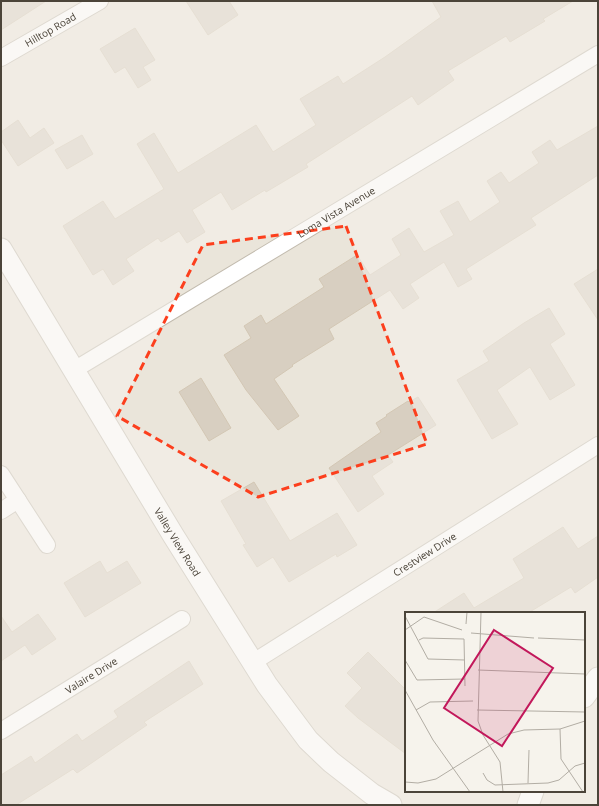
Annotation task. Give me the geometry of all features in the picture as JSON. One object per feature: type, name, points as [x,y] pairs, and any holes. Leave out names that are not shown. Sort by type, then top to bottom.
[{"type":"street","name":"Hilltop Road","points":[[1,58],[100,1]]},
{"type":"street","name":"Loma Vista Avenue","points":[[74,370],[598,54]]},
{"type":"street","name":"Valley View Road","points":[[1,249],[252,663],[308,740],[331,762],[372,794],[391,805]]},
{"type":"street","name":"Crestview Drive","points":[[252,663],[598,445]]},
{"type":"street","points":[[1,474],[47,545]]},
{"type":"street","points":[[1,511],[18,500]]},
{"type":"street","name":"Valaire Drive","points":[[1,731],[182,619]]},
{"type":"street","points":[[585,696],[598,678]]},
{"type":"street","points":[[528,805],[534,792]]},
{"type":"highlighted area","points":[[346,226],[427,444],[258,497],[117,416],[203,245]]},
{"type":"shaded area","points":[[1,1],[598,1],[598,805],[1,805]]},
{"type":"building","points":[[1,1],[46,1],[1,30]]},
{"type":"building","points":[[186,1],[229,1],[238,15],[208,35]]},
{"type":"building","points":[[432,1],[573,1],[543,19],[545,21],[510,42],[506,36],[448,71],[454,80],[418,105],[412,96],[306,164],[308,167],[266,192],[265,190],[232,210],[221,192],[192,210],[205,232],[187,243],[179,231],[161,242],[158,238],[126,259],[134,271],[113,285],[103,269],[93,275],[63,226],[103,201],[115,219],[164,189],[137,144],[154,133],[178,173],[256,125],[273,152],[316,125],[300,99],[338,76],[343,84],[385,57],[441,17]]},
{"type":"building","points":[[135,28],[155,60],[143,67],[151,80],[138,88],[125,67],[115,73],[100,49]]},
{"type":"building","points":[[18,120],[30,138],[44,128],[54,143],[18,166],[1,140],[1,132]]},
{"type":"building","points":[[598,126],[598,175],[531,218],[536,225],[466,269],[472,279],[458,287],[444,262],[410,284],[419,298],[403,309],[390,290],[329,329],[334,339],[292,365],[293,366],[274,379],[299,416],[278,430],[246,390],[224,355],[251,338],[244,326],[261,315],[266,324],[324,287],[319,279],[357,255],[370,275],[401,255],[392,239],[409,228],[424,252],[454,235],[440,211],[458,201],[470,222],[500,202],[487,181],[501,172],[509,183],[539,163],[532,152],[550,140],[557,150]]},
{"type":"building","points":[[82,135],[93,154],[67,169],[55,150]]},
{"type":"building","points":[[598,269],[598,320],[574,284]]},
{"type":"building","points":[[549,308],[565,334],[550,344],[575,385],[550,400],[530,367],[497,390],[518,424],[492,439],[457,380],[489,361],[483,351]]},
{"type":"building","points":[[201,378],[231,428],[209,441],[179,392]]},
{"type":"building","points":[[418,397],[436,425],[388,455],[393,462],[372,476],[384,494],[358,512],[329,468],[381,432],[376,423],[387,416],[386,415],[408,401],[409,402]]},
{"type":"building","points":[[254,482],[290,541],[337,513],[357,545],[337,557],[336,554],[289,582],[273,557],[257,567],[243,545],[246,544],[221,501]]},
{"type":"building","points":[[563,527],[578,549],[598,536],[598,577],[575,593],[571,587],[530,612],[435,612],[464,593],[474,608],[524,578],[513,559]]},
{"type":"building","points":[[100,561],[107,573],[127,561],[141,583],[85,617],[64,583]]},
{"type":"building","points":[[38,614],[56,639],[32,655],[25,645],[1,661],[1,616],[12,632]]},
{"type":"building","points":[[368,652],[405,689],[405,753],[358,718],[345,706],[362,688],[347,673]]},
{"type":"building","points":[[189,661],[203,684],[144,722],[147,725],[77,773],[73,769],[16,805],[1,805],[1,775],[31,756],[35,763],[77,734],[82,741],[118,717],[114,711]]}]
